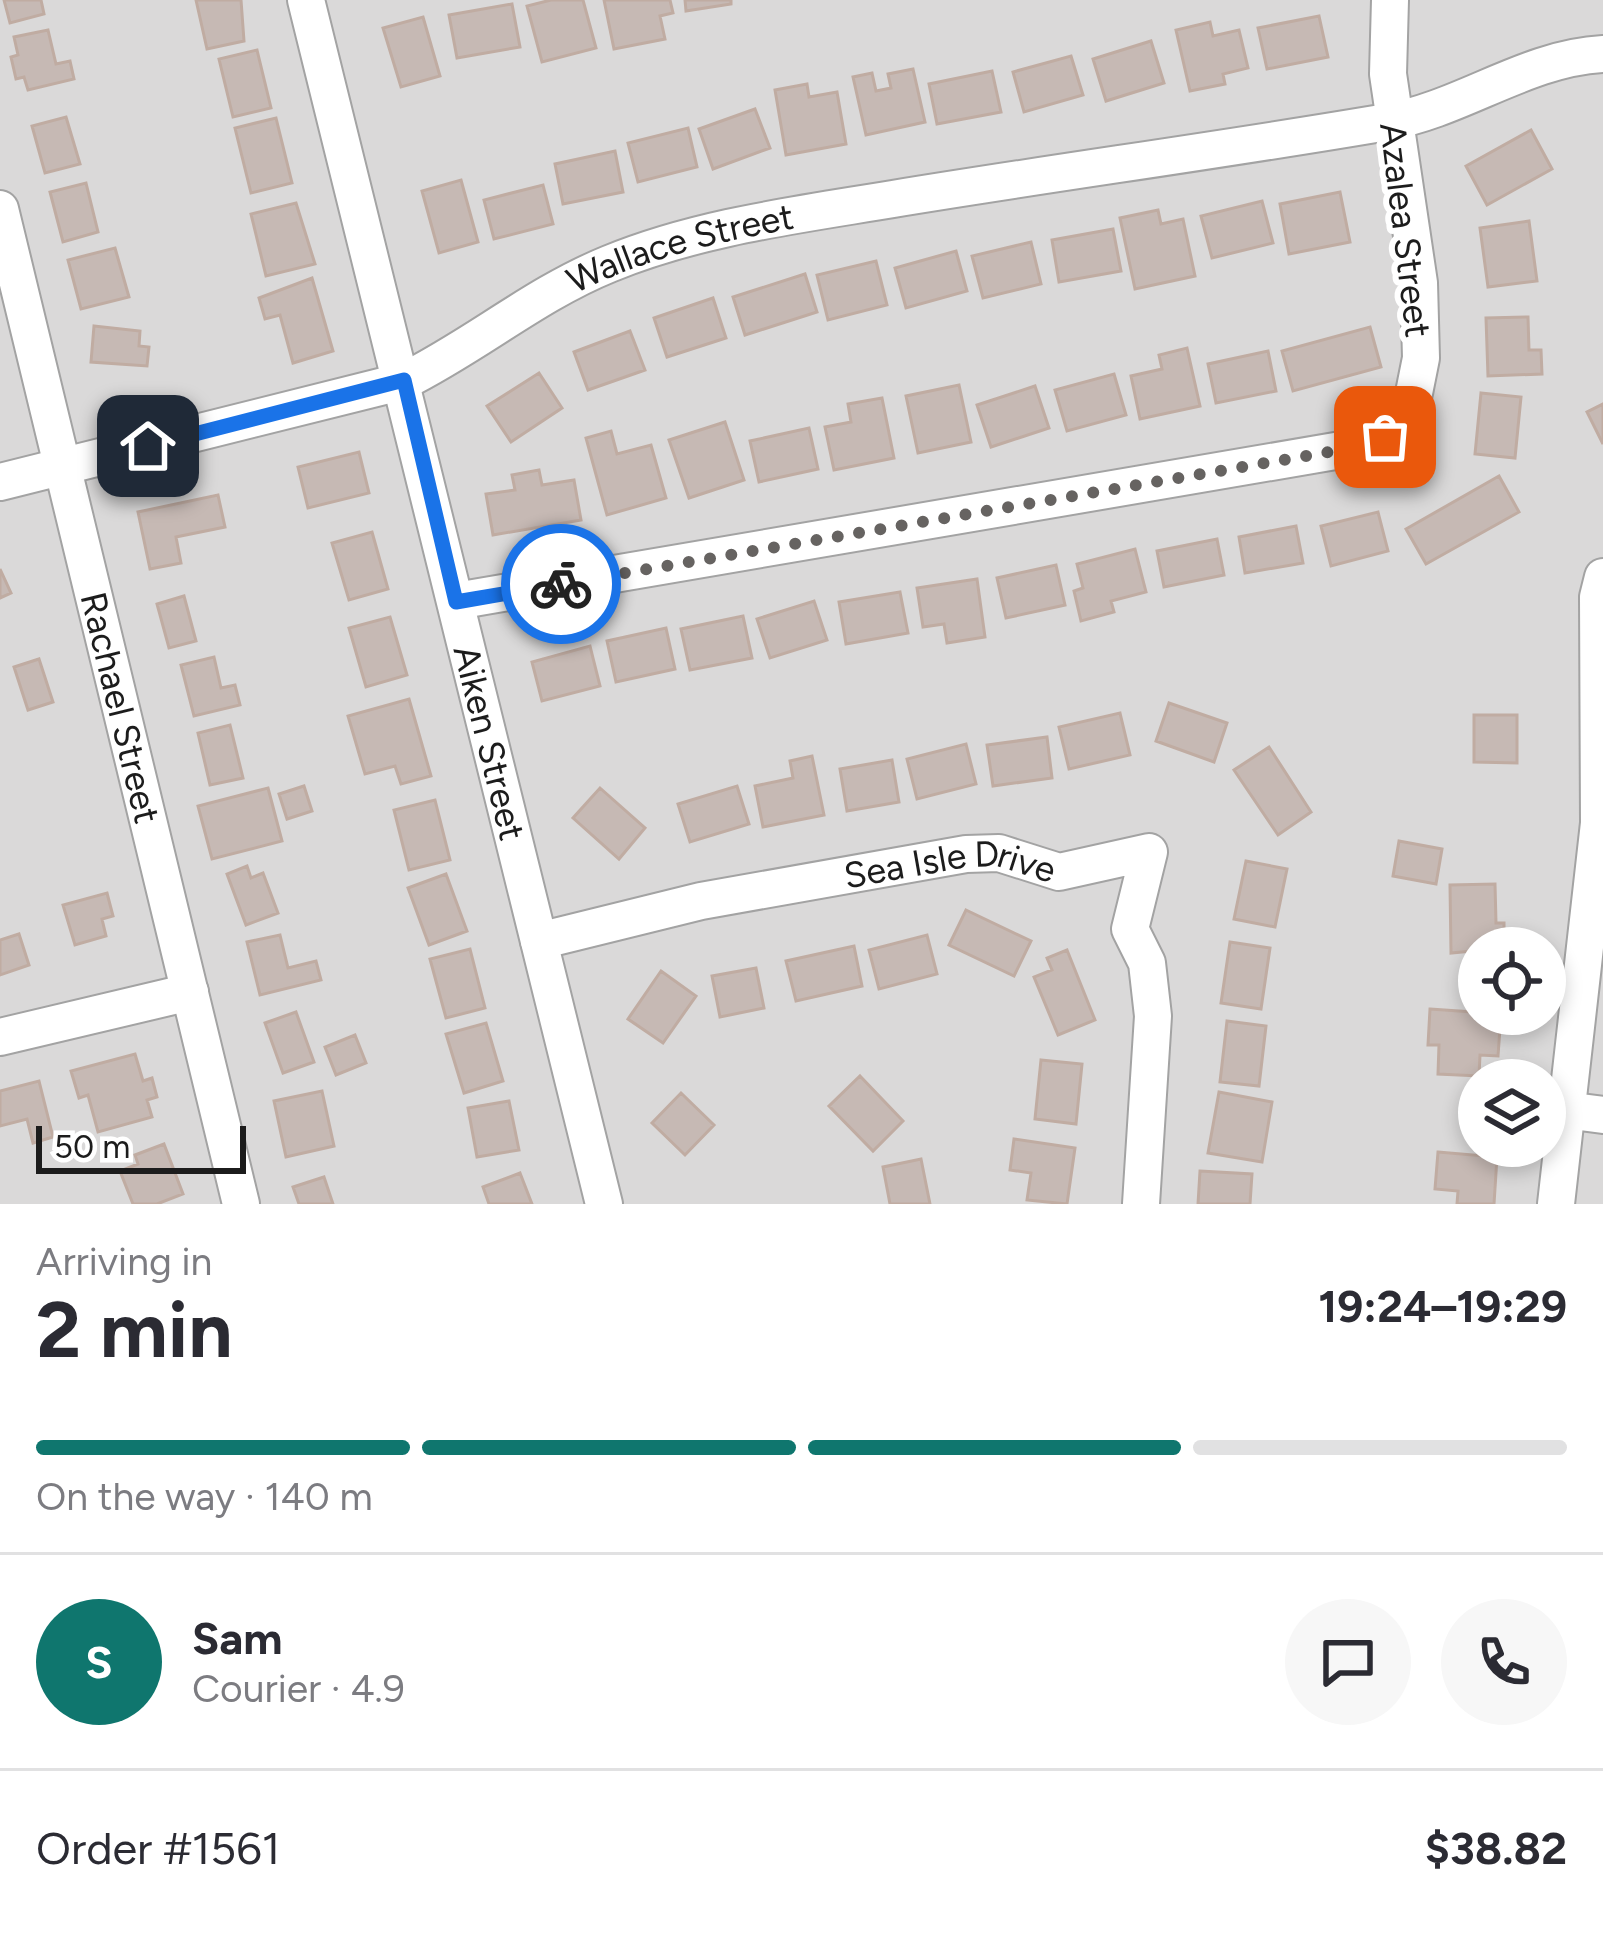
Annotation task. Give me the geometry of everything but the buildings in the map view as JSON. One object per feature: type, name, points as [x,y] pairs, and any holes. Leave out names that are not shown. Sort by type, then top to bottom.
[{"type":"street","name":"Aiken Street","points":[[307,0],[604,1204]]},
{"type":"street","name":"Azalea Street","points":[[456,602],[1347,449],[1395,430],[1411,408],[1424,329],[1392,121],[1390,0]]},
{"type":"street","name":"Wallace Street","points":[[0,482],[404,380],[448,359],[558,286],[674,242],[1003,181],[1392,121],[1449,106],[1542,66],[1603,54]]},
{"type":"street","name":"Rachael Street","points":[[0,209],[241,1204]]},
{"type":"street","points":[[1566,1102],[1601,823],[1598,616],[1603,577]]},
{"type":"street","name":"Sea Isle Drive","points":[[538,941],[700,901],[966,854],[999,854],[1059,872],[1150,852],[1130,929],[1147,963],[1153,1016],[1141,1204]]},
{"type":"street","points":[[0,1037],[190,992]]},
{"type":"street","points":[[1566,1110],[1603,1114]]},
{"type":"street","points":[[1556,1204],[1560,1167]]},
{"type":"shaded area","points":[[0,0],[1603,0],[1603,1204],[0,1204]]},
{"type":"way so far","points":[[561,584],[1347,449],[1385,437]]},
{"type":"route","points":[[148,446],[404,380],[456,602],[561,584]]}]
